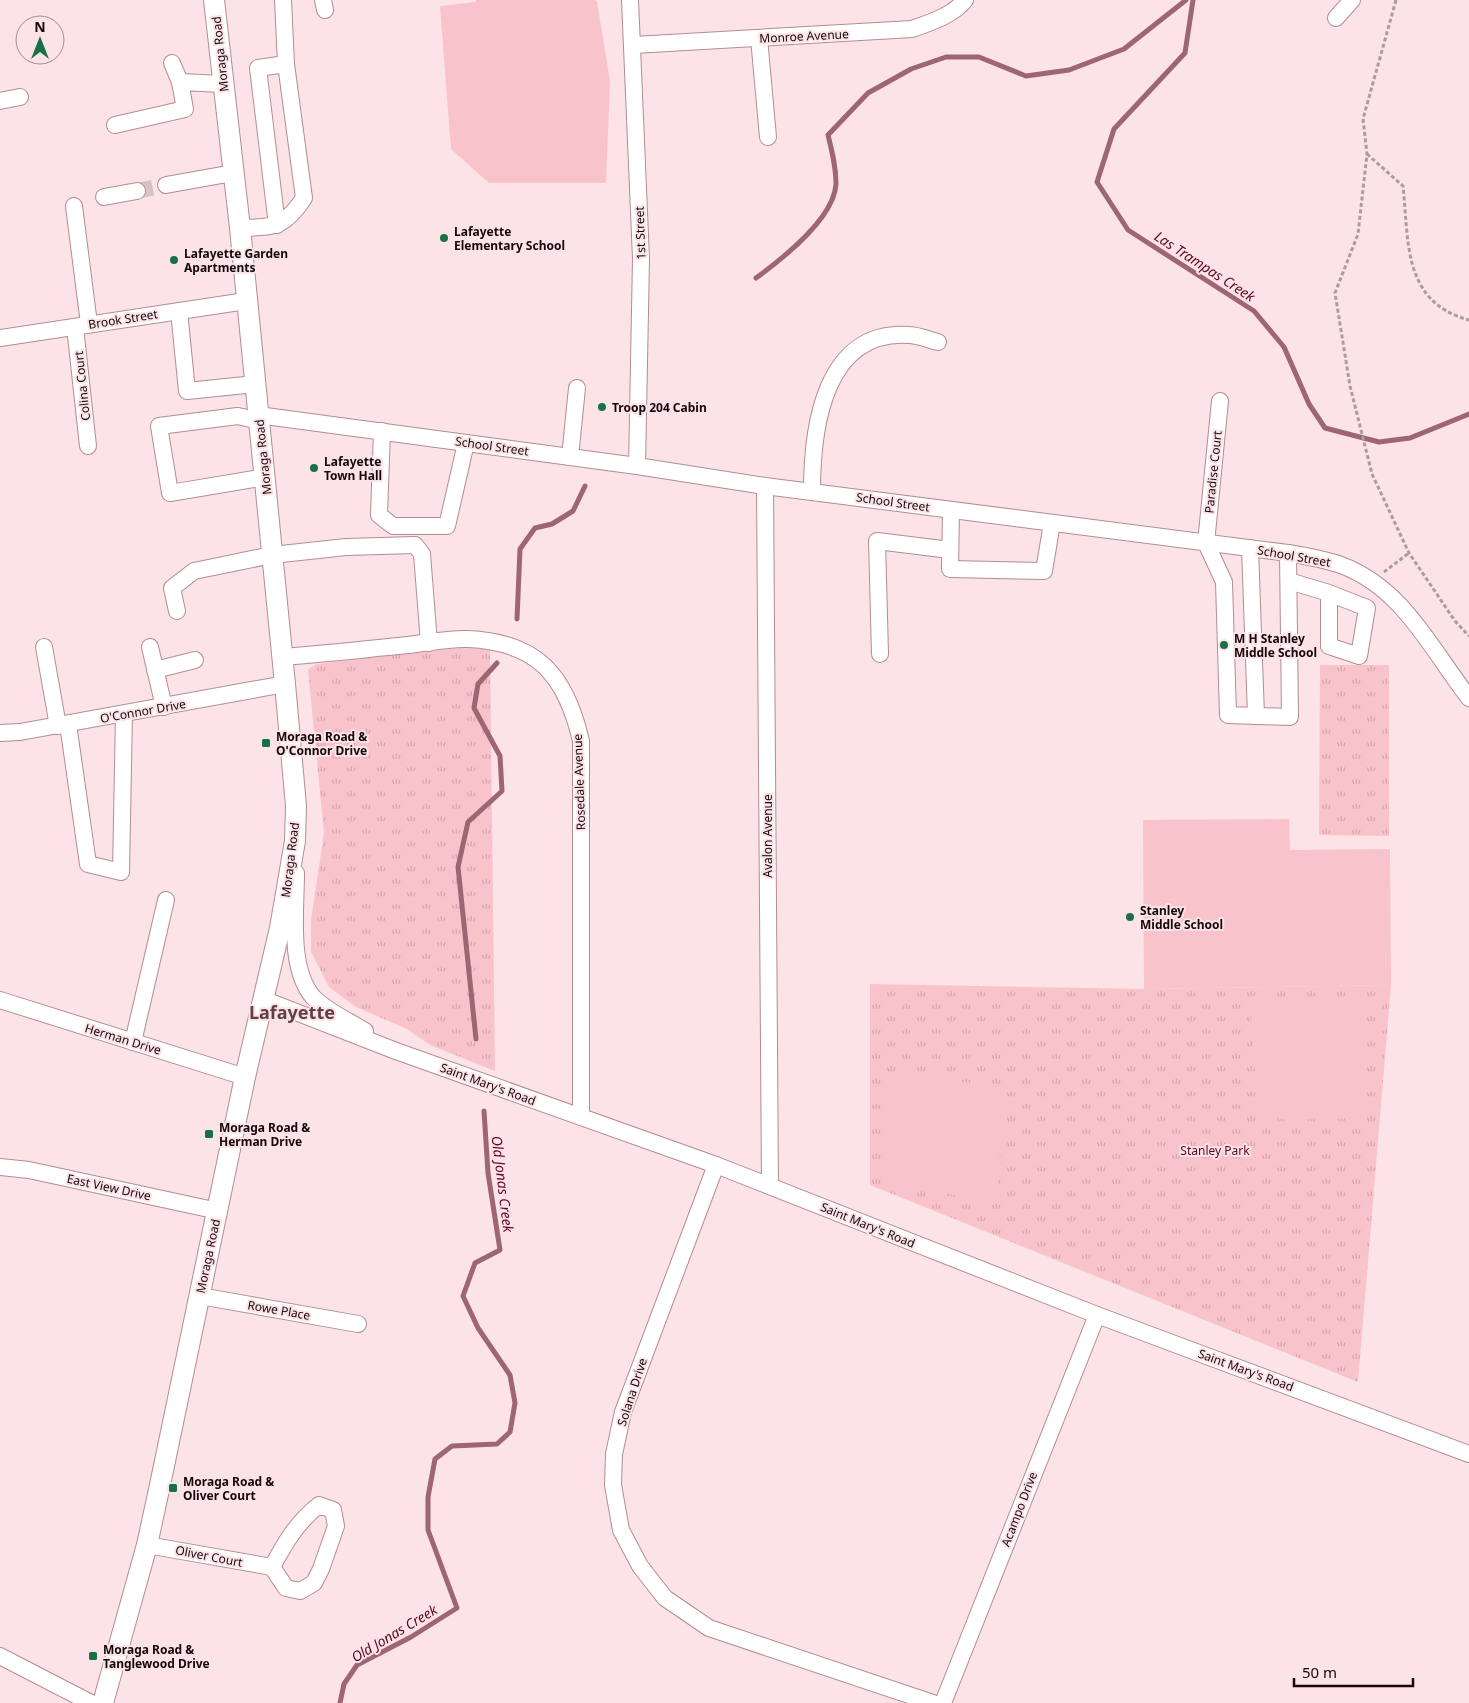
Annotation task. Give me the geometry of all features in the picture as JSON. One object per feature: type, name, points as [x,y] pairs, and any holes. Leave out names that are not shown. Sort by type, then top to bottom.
[{"type":"main road","name":"Moraga Road","points":[[103,1703],[147,1545],[245,1077],[265,1000],[295,841],[296,806],[285,684],[240,228],[214,0]]},
{"type":"street","points":[[240,228],[278,225],[292,216],[304,198],[286,64],[283,0]]},
{"type":"street","name":"1st Street","points":[[630,0],[634,45],[641,259],[637,466]]},
{"type":"street","name":"Monroe Avenue","points":[[634,45],[912,29],[932,22],[962,5],[965,0]]},
{"type":"street","points":[[1336,18],[1352,0]]},
{"type":"street","points":[[759,38],[768,137]]},
{"type":"street","points":[[115,125],[185,109],[180,82],[172,63]]},
{"type":"street","points":[[278,225],[258,68],[286,64]]},
{"type":"street","points":[[180,82],[223,84]]},
{"type":"street","points":[[0,101],[20,97]]},
{"type":"street","points":[[166,185],[233,172]]},
{"type":"street","points":[[104,197],[137,191]]},
{"type":"street","name":"Colina Court","points":[[74,206],[88,446]]},
{"type":"street","name":"Brook Street","points":[[0,338],[246,301]]},
{"type":"street","points":[[179,311],[187,391],[255,384]]},
{"type":"street","points":[[812,491],[812,464],[819,411],[825,390],[847,356],[863,344],[885,336],[910,335],[938,342]]},
{"type":"street","points":[[570,457],[577,388]]},
{"type":"street","name":"Paradise Court","points":[[1206,543],[1220,401]]},
{"type":"street","name":"School Street","points":[[265,477],[170,493],[160,426],[238,416],[382,431],[637,466],[765,486],[1288,553],[1342,565],[1371,582],[1408,612],[1469,698]]},
{"type":"street","points":[[382,431],[379,515],[393,526],[447,526],[466,443]]},
{"type":"street","name":"Avalon Avenue","points":[[765,486],[770,1186]]},
{"type":"street","points":[[951,510],[950,569],[1044,571],[1052,523]]},
{"type":"street","points":[[880,654],[877,541],[950,550]]},
{"type":"street","points":[[1206,543],[1224,582],[1228,715],[1290,717],[1288,553]]},
{"type":"street","points":[[177,612],[172,588],[194,571],[272,555],[346,547],[415,545],[422,554],[429,643]]},
{"type":"street","points":[[1250,548],[1256,716]]},
{"type":"street","points":[[1289,581],[1329,593]]},
{"type":"street","name":"Rosedale Avenue","points":[[282,657],[467,639],[503,642],[526,651],[546,666],[562,689],[575,714],[581,741],[581,1117]]},
{"type":"street","points":[[44,647],[63,725],[88,864],[121,872],[124,714]]},
{"type":"street","points":[[150,647],[164,707]]},
{"type":"street","points":[[156,670],[195,660]]},
{"type":"street","name":"O'Connor Drive","points":[[0,733],[63,725],[285,684]]},
{"type":"street","points":[[295,841],[296,943],[301,978],[314,998],[396,1052]]},
{"type":"street","points":[[133,1042],[166,900]]},
{"type":"street","name":"Herman Drive","points":[[0,1000],[245,1077]]},
{"type":"street","name":"Saint Mary's Road","points":[[265,1000],[396,1052],[770,1186],[1096,1315],[1469,1454]]},
{"type":"street","name":"Solana Drive","points":[[716,1166],[623,1412],[614,1454],[613,1485],[621,1530],[640,1566],[665,1598],[709,1628],[933,1703]]},
{"type":"street","name":"East View Drive","points":[[0,1167],[29,1170],[218,1211]]},
{"type":"street","name":"Rowe Place","points":[[200,1296],[358,1324]]},
{"type":"street","name":"Acampo Drive","points":[[943,1703],[1096,1315]]},
{"type":"street","points":[[319,1505],[333,1510],[336,1526],[314,1583],[300,1592],[286,1588],[272,1567],[286,1540],[303,1517],[319,1505]]},
{"type":"street","name":"Oliver Court","points":[[147,1545],[272,1567]]},
{"type":"street","points":[[0,1656],[91,1703]]},
{"type":"path","points":[[1396,0],[1363,119],[1367,154],[1358,234],[1335,293],[1350,386],[1372,474],[1409,553],[1455,621],[1469,636]]},
{"type":"path","points":[[1367,154],[1403,186],[1412,267],[1423,292],[1455,316],[1469,320]]},
{"type":"path","points":[[1371,582],[1409,553]]},
{"type":"green space","points":[[476,0],[595,0],[597,2],[610,81],[606,183],[489,183],[451,149],[440,6],[476,2]]},
{"type":"green space","points":[[459,648],[490,649],[495,1071],[430,1045],[407,1029],[356,1007],[329,987],[311,952],[311,920],[324,833],[308,669],[317,664]]},
{"type":"green space","points":[[1320,665],[1389,665],[1389,836],[1319,835]]},
{"type":"green space","points":[[1289,819],[1290,850],[1390,849],[1391,985],[1144,989],[1143,820]]},
{"type":"green space","name":"Stanley Park","points":[[870,984],[1144,989],[1391,985],[1358,1382],[870,1185]]},
{"type":"green space","points":[[1250,1004],[1360,1004],[1367,1007],[1367,1118],[1287,1120],[1258,1111]]},
{"type":"green space","points":[[885,1073],[1007,1087],[995,1204],[886,1180]]},
{"type":"waterway","name":"Old Jonas Creek","points":[[756,278],[805,237],[826,211],[833,197],[836,184],[835,165],[828,135],[868,93],[911,69],[946,57],[979,57],[1026,76],[1069,70],[1124,49],[1186,0]]},
{"type":"waterway","name":"Las Trampas Creek","points":[[1193,0],[1185,53],[1114,129],[1097,182],[1128,230],[1254,311],[1284,347],[1309,404],[1325,428],[1379,442],[1410,438],[1469,414]]},
{"type":"waterway","name":"Old Jonas Creek","points":[[517,619],[520,549],[535,528],[552,524],[573,511],[585,486]]},
{"type":"waterway","name":"Old Jonas Creek","points":[[476,1039],[458,867],[468,822],[502,791],[500,756],[474,708],[478,684],[497,663]]},
{"type":"waterway","name":"Old Jonas Creek","points":[[340,1703],[344,1684],[357,1665],[411,1637],[457,1608],[428,1530],[428,1497],[435,1459],[452,1446],[497,1444],[510,1432],[515,1403],[510,1375],[478,1328],[463,1296],[475,1263],[500,1250],[488,1173],[484,1111]]},
{"type":"tunnel","points":[[137,191],[166,185]]},
{"type":"place","name":"Lafayette Elementary School","points":[[444,238]]},
{"type":"place","name":"Lafayette Garden Apartments","points":[[174,260]]},
{"type":"place","name":"Troop 204 Cabin","points":[[602,407]]},
{"type":"place","name":"Lafayette Town Hall","points":[[314,468]]},
{"type":"place","name":"M H Stanley Middle School","points":[[1224,645]]},
{"type":"place","name":"Moraga Road & O'Connor Drive","points":[[266,743]]},
{"type":"place","name":"Stanley Middle School","points":[[1130,917]]},
{"type":"place","name":"Moraga Road & Herman Drive","points":[[209,1134]]},
{"type":"place","name":"Moraga Road & Oliver Court","points":[[173,1488]]},
{"type":"place","name":"Moraga Road & Tanglewood Drive","points":[[93,1656]]},
{"type":"district","name":"Lafayette","points":[[292,1012]]}]
